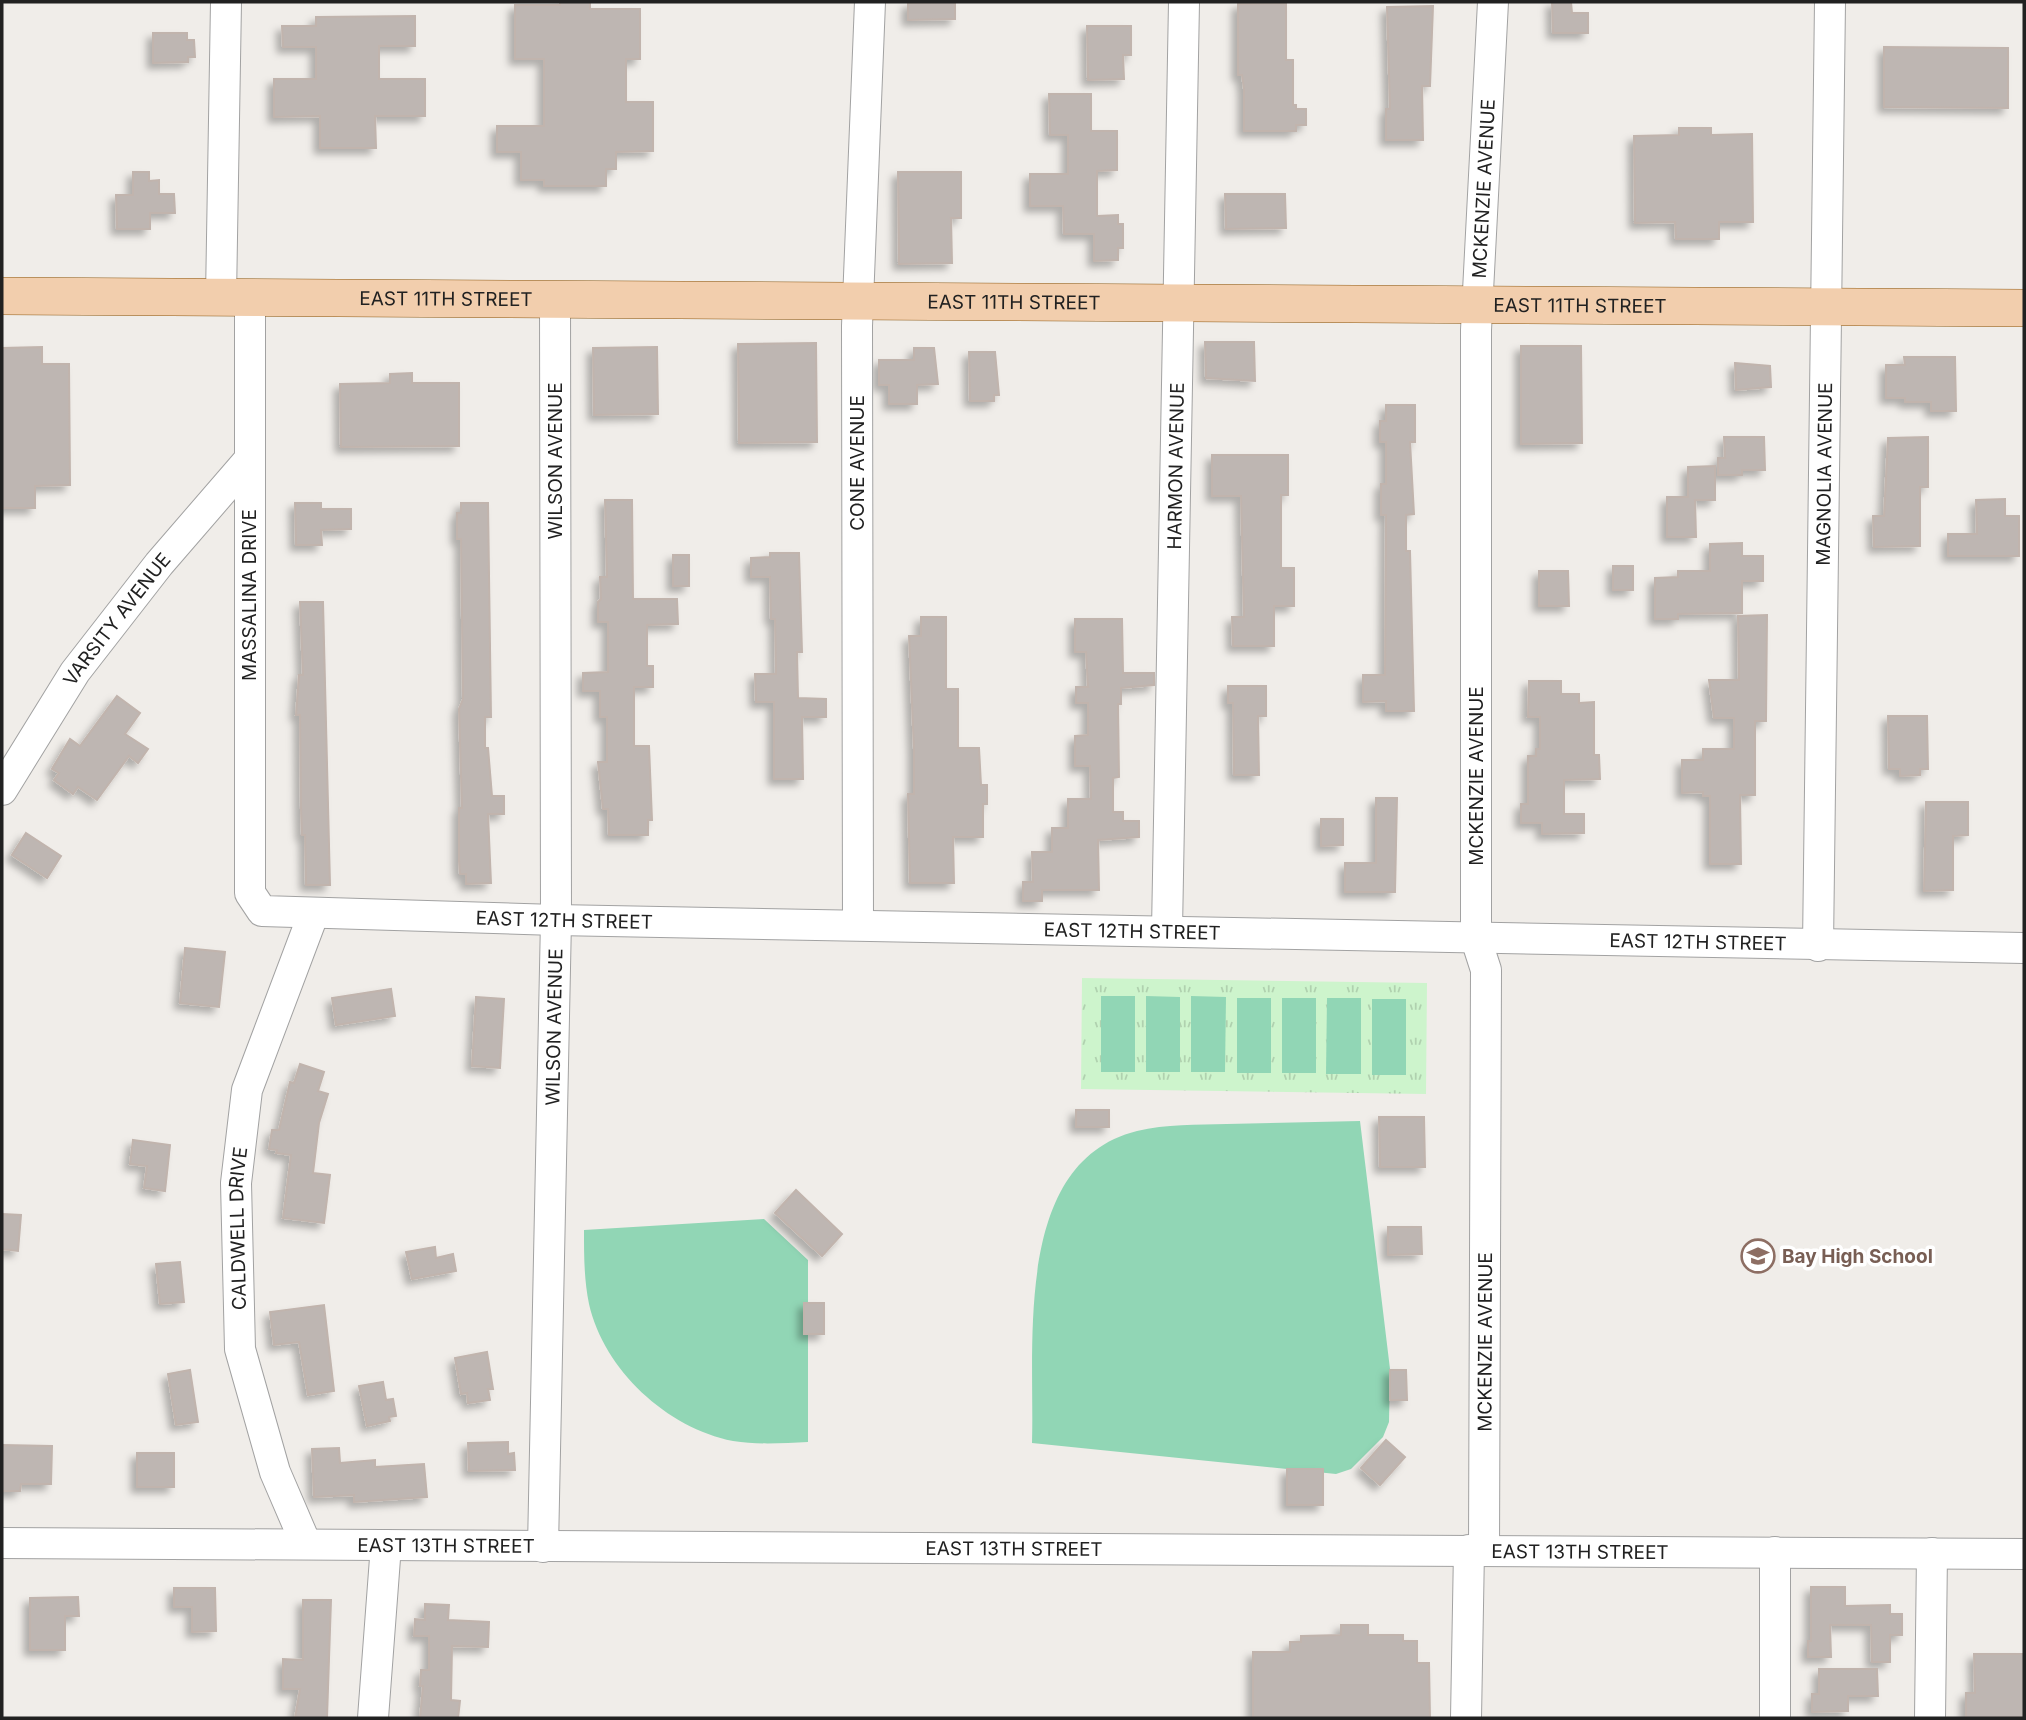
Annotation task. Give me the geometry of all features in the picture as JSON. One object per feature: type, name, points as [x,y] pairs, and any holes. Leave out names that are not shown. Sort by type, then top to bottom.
[{"type":"main road","name":"EAST 11TH STREET","points":[[2,296],[2024,308]]},
{"type":"street","name":"MASSALINA DRIVE","points":[[226,2],[235,297],[248,461],[250,892]]},
{"type":"street","name":"CONE AVENUE","points":[[858,925],[858,301],[870,2]]},
{"type":"street","name":"HARMON AVENUE","points":[[1167,930],[1184,2]]},
{"type":"street","name":"MCKENZIE AVENUE","points":[[1466,1718],[1477,1550],[1486,970],[1475,939],[1477,304],[1493,2]]},
{"type":"street","name":"MAGNOLIA AVENUE","points":[[1818,946],[1824,306],[1830,2]]},
{"type":"street","name":"WILSON AVENUE","points":[[543,1547],[556,920],[555,299]]},
{"type":"street","name":"VARSITY AVENUE","points":[[2,790],[75,672],[159,564],[248,461]]},
{"type":"street","name":"EAST 12TH STREET","points":[[250,892],[262,911],[313,915],[2024,948]]},
{"type":"street","name":"CALDWELL DRIVE","points":[[306,1544],[275,1472],[240,1349],[236,1182],[247,1090],[313,915]]},
{"type":"street","name":"EAST 13TH STREET","points":[[2,1543],[2024,1554]]},
{"type":"street","points":[[373,1718],[386,1545]]},
{"type":"street","points":[[1775,1552],[1775,1718]]},
{"type":"street","points":[[1930,1718],[1932,1553]]},
{"type":"green space","points":[[1082,978],[1427,983],[1426,1094],[1081,1089]]},
{"type":"green space","points":[[1101,996],[1135,996],[1135,1072],[1101,1072]]},
{"type":"green space","points":[[1146,996],[1180,997],[1180,1072],[1146,1072]]},
{"type":"green space","points":[[1191,996],[1226,997],[1225,1072],[1191,1072]]},
{"type":"green space","points":[[1237,998],[1271,998],[1271,1073],[1237,1073]]},
{"type":"green space","points":[[1282,998],[1316,998],[1316,1073],[1282,1073]]},
{"type":"green space","points":[[1327,998],[1361,998],[1361,1074],[1326,1074]]},
{"type":"green space","points":[[1372,999],[1406,999],[1406,1075],[1372,1075]]},
{"type":"green space","points":[[1360,1121],[1390,1369],[1389,1422],[1383,1437],[1351,1469],[1336,1474],[1032,1443],[1032,1357],[1039,1262],[1050,1218],[1068,1179],[1097,1149],[1137,1131],[1159,1127]]},
{"type":"green space","points":[[764,1219],[808,1260],[808,1442],[733,1441],[708,1434],[662,1409],[624,1373],[597,1328],[589,1304],[585,1277],[584,1230]]},
{"type":"building","points":[[560,2],[590,2],[590,9],[640,9],[640,59],[626,59],[626,102],[653,102],[653,151],[616,152],[616,169],[606,169],[606,186],[544,186],[544,180],[521,180],[521,152],[497,152],[497,126],[544,126],[544,59],[515,59],[515,5],[560,5]]},
{"type":"building","points":[[955,2],[955,19],[908,20],[908,3]]},
{"type":"building","points":[[1552,2],[1571,2],[1572,13],[1588,13],[1588,33],[1553,33]]},
{"type":"building","points":[[1286,3],[1286,60],[1293,60],[1293,105],[1296,105],[1296,109],[1306,109],[1306,125],[1296,125],[1296,131],[1244,131],[1244,89],[1242,75],[1238,75],[1238,4]]},
{"type":"building","points":[[1433,6],[1430,86],[1422,86],[1423,140],[1386,140],[1386,109],[1390,109],[1387,7]]},
{"type":"building","points":[[415,16],[415,46],[379,46],[379,79],[425,79],[425,116],[375,116],[376,148],[320,148],[320,116],[274,117],[274,79],[316,79],[316,47],[283,47],[282,26],[316,26],[316,17]]},
{"type":"building","points":[[1087,26],[1131,26],[1131,55],[1123,55],[1124,79],[1088,80]]},
{"type":"building","points":[[153,33],[187,33],[187,40],[194,40],[195,57],[188,57],[188,62],[153,63]]},
{"type":"building","points":[[1884,47],[2008,48],[2008,108],[1884,107]]},
{"type":"building","points":[[1049,94],[1091,94],[1091,131],[1117,131],[1117,170],[1097,171],[1097,216],[1118,215],[1118,224],[1123,224],[1123,248],[1118,248],[1118,260],[1094,261],[1094,234],[1064,234],[1063,206],[1030,206],[1030,174],[1068,174],[1068,135],[1050,135]]},
{"type":"building","points":[[1679,128],[1711,128],[1711,135],[1752,134],[1753,222],[1719,222],[1719,239],[1676,239],[1675,222],[1635,223],[1634,136],[1679,135]]},
{"type":"building","points":[[133,172],[149,172],[149,181],[159,180],[159,194],[174,194],[175,213],[150,213],[150,229],[117,229],[116,195],[133,195]]},
{"type":"building","points":[[898,172],[961,172],[961,218],[951,218],[952,263],[899,264]]},
{"type":"building","points":[[1225,194],[1285,194],[1286,228],[1226,229]]},
{"type":"building","points":[[1205,342],[1254,342],[1255,381],[1206,378]]},
{"type":"building","points":[[816,343],[817,442],[739,443],[738,344]]},
{"type":"building","points":[[1521,346],[1581,346],[1582,443],[1521,444]]},
{"type":"building","points":[[42,347],[42,364],[69,364],[70,485],[35,486],[35,508],[2,508],[2,348]]},
{"type":"building","points":[[657,347],[658,414],[594,415],[593,348]]},
{"type":"building","points":[[914,348],[934,348],[938,384],[917,385],[917,404],[889,404],[889,385],[879,385],[879,360],[914,360]]},
{"type":"building","points":[[969,352],[995,352],[999,395],[994,395],[994,401],[970,401]]},
{"type":"building","points":[[1904,357],[1955,357],[1956,411],[1931,411],[1931,402],[1905,402],[1905,398],[1886,398],[1886,365],[1905,365]]},
{"type":"building","points":[[1735,363],[1770,366],[1771,387],[1736,390]]},
{"type":"building","points":[[412,373],[412,383],[459,383],[459,446],[341,447],[340,384],[390,383],[390,374]]},
{"type":"building","points":[[1386,405],[1415,405],[1415,442],[1410,442],[1414,514],[1406,515],[1406,551],[1410,551],[1414,711],[1386,711],[1386,701],[1363,702],[1363,675],[1385,675],[1386,515],[1381,515],[1381,484],[1386,484],[1386,442],[1380,442],[1380,421],[1386,421]]},
{"type":"building","points":[[1724,437],[1764,437],[1765,470],[1742,470],[1742,475],[1718,475],[1718,458],[1725,458]]},
{"type":"building","points":[[1928,437],[1928,487],[1920,487],[1920,546],[1874,547],[1873,516],[1884,516],[1888,438]]},
{"type":"building","points":[[1212,455],[1288,455],[1288,495],[1281,495],[1281,568],[1294,568],[1294,606],[1274,606],[1274,646],[1233,646],[1232,617],[1244,617],[1241,496],[1212,496]]},
{"type":"building","points":[[1715,466],[1715,500],[1695,500],[1696,537],[1667,537],[1667,497],[1688,497],[1688,467]]},
{"type":"building","points":[[2005,499],[2005,516],[2019,516],[2019,556],[1948,556],[1948,534],[1977,534],[1976,500]]},
{"type":"building","points":[[605,500],[632,500],[633,599],[677,599],[678,624],[647,625],[647,666],[653,666],[653,687],[634,687],[634,746],[649,746],[652,820],[648,820],[648,835],[609,835],[608,809],[603,809],[598,762],[607,762],[607,717],[600,717],[600,691],[583,691],[583,673],[608,672],[608,622],[598,622],[600,577],[607,577]]},
{"type":"building","points":[[295,503],[321,503],[321,509],[351,509],[351,529],[321,530],[322,545],[296,545]]},
{"type":"building","points":[[461,503],[488,503],[491,717],[485,717],[485,748],[488,748],[492,796],[504,796],[504,814],[488,814],[491,883],[466,884],[466,874],[460,874],[459,808],[462,808],[459,709],[463,699],[461,539],[457,539],[457,513],[461,513]]},
{"type":"building","points":[[1742,543],[1742,556],[1763,556],[1763,581],[1742,581],[1742,613],[1678,614],[1678,619],[1655,619],[1655,578],[1678,577],[1678,571],[1710,571],[1710,544]]},
{"type":"building","points":[[770,553],[799,553],[802,652],[797,652],[798,698],[826,699],[826,717],[802,717],[803,779],[774,779],[774,702],[756,702],[755,674],[776,674],[775,619],[771,619],[770,577],[751,577],[751,558],[770,557]]},
{"type":"building","points":[[673,555],[689,555],[689,586],[673,586]]},
{"type":"building","points":[[1613,566],[1633,566],[1633,590],[1613,590]]},
{"type":"building","points":[[1539,571],[1568,571],[1569,606],[1539,606]]},
{"type":"building","points":[[300,602],[323,602],[330,885],[306,885],[305,835],[302,835],[301,809],[300,715],[296,715],[299,675],[303,675]]},
{"type":"building","points":[[1767,615],[1766,721],[1755,721],[1755,795],[1740,795],[1741,864],[1710,864],[1710,796],[1703,796],[1703,792],[1682,793],[1682,760],[1703,760],[1703,749],[1734,749],[1734,718],[1714,718],[1709,680],[1739,680],[1738,616]]},
{"type":"building","points":[[921,617],[946,617],[946,689],[958,689],[958,748],[979,748],[981,785],[987,785],[987,804],[983,804],[983,837],[953,837],[954,883],[910,883],[908,794],[914,794],[914,749],[909,636],[921,636]]},
{"type":"building","points":[[1075,619],[1122,619],[1123,673],[1154,673],[1154,685],[1121,688],[1121,704],[1118,704],[1119,777],[1113,778],[1113,812],[1123,812],[1123,821],[1139,821],[1139,837],[1098,840],[1099,890],[1042,890],[1042,901],[1023,901],[1023,882],[1033,882],[1032,852],[1052,852],[1052,828],[1068,828],[1068,799],[1091,799],[1090,766],[1075,766],[1075,736],[1088,735],[1088,703],[1076,703],[1076,687],[1088,687],[1086,652],[1075,652]]},
{"type":"building","points":[[1529,681],[1561,681],[1561,694],[1579,694],[1579,703],[1594,702],[1594,755],[1599,755],[1600,779],[1564,780],[1564,814],[1584,814],[1584,833],[1542,834],[1542,823],[1521,823],[1521,804],[1528,804],[1528,756],[1536,756],[1536,749],[1540,749],[1540,717],[1528,717]]},
{"type":"building","points":[[1228,686],[1266,686],[1266,716],[1258,716],[1259,775],[1234,775],[1233,703],[1228,703]]},
{"type":"building","points":[[117,696],[140,713],[125,734],[148,749],[138,763],[129,756],[97,800],[78,787],[73,794],[54,780],[59,773],[52,769],[70,739],[80,746]]},
{"type":"building","points":[[1888,716],[1927,716],[1928,769],[1920,769],[1920,775],[1900,776],[1900,769],[1889,769]]},
{"type":"building","points":[[1376,798],[1397,798],[1395,892],[1345,892],[1345,863],[1376,863]]},
{"type":"building","points":[[1926,802],[1968,802],[1968,835],[1953,836],[1953,890],[1924,891]]},
{"type":"building","points":[[1321,819],[1343,819],[1343,845],[1321,846]]},
{"type":"building","points":[[26,833],[61,856],[47,878],[12,855]]},
{"type":"building","points":[[185,948],[225,952],[219,1007],[180,1003]]},
{"type":"building","points":[[391,989],[395,1016],[336,1025],[332,998]]},
{"type":"building","points":[[476,997],[504,999],[500,1068],[472,1066]]},
{"type":"building","points":[[300,1064],[324,1072],[318,1091],[328,1094],[319,1123],[313,1173],[330,1175],[324,1223],[283,1218],[291,1155],[269,1149],[272,1130],[279,1130],[290,1082],[294,1083]]},
{"type":"building","points":[[1076,1110],[1109,1110],[1109,1127],[1076,1127]]},
{"type":"building","points":[[1379,1117],[1424,1117],[1425,1167],[1380,1167]]},
{"type":"building","points":[[133,1140],[170,1145],[165,1191],[144,1188],[147,1166],[130,1164]]},
{"type":"building","points":[[796,1190],[842,1234],[822,1256],[775,1213]]},
{"type":"building","points":[[2,1214],[21,1215],[18,1251],[2,1249]]},
{"type":"building","points":[[1388,1227],[1421,1227],[1422,1254],[1388,1255]]},
{"type":"building","points":[[435,1247],[436,1258],[453,1254],[456,1271],[412,1279],[406,1252]]},
{"type":"building","points":[[180,1262],[184,1302],[160,1304],[156,1264]]},
{"type":"building","points":[[804,1303],[824,1303],[824,1334],[804,1334]]},
{"type":"building","points":[[324,1305],[334,1391],[308,1395],[299,1342],[274,1345],[270,1312]]},
{"type":"building","points":[[487,1352],[493,1389],[488,1389],[490,1400],[468,1403],[467,1393],[461,1394],[455,1358]]},
{"type":"building","points":[[190,1370],[198,1422],[176,1425],[168,1374]]},
{"type":"building","points":[[1390,1370],[1406,1370],[1407,1400],[1390,1400]]},
{"type":"building","points":[[383,1382],[386,1400],[393,1399],[396,1416],[389,1417],[390,1421],[367,1426],[359,1386]]},
{"type":"building","points":[[1386,1440],[1405,1457],[1380,1485],[1361,1468]]},
{"type":"building","points":[[508,1442],[508,1454],[514,1453],[515,1470],[469,1471],[468,1443]]},
{"type":"building","points":[[2,1445],[52,1446],[51,1484],[21,1484],[20,1491],[2,1491]]},
{"type":"building","points":[[339,1448],[340,1463],[375,1460],[375,1467],[424,1464],[427,1497],[354,1502],[354,1495],[314,1497],[312,1449]]},
{"type":"building","points":[[137,1453],[174,1453],[174,1487],[137,1487]]},
{"type":"building","points":[[1287,1469],[1323,1469],[1323,1505],[1287,1505]]},
{"type":"building","points":[[1811,1587],[1845,1587],[1845,1606],[1890,1605],[1890,1614],[1902,1614],[1902,1635],[1890,1635],[1890,1662],[1872,1662],[1871,1625],[1830,1625],[1831,1657],[1808,1657],[1808,1641],[1811,1641]]},
{"type":"building","points":[[174,1588],[215,1588],[216,1631],[192,1632],[192,1607],[174,1607]]},
{"type":"building","points":[[78,1597],[79,1616],[65,1616],[65,1650],[30,1650],[30,1598]]},
{"type":"building","points":[[303,1600],[331,1600],[327,1718],[295,1718],[300,1689],[283,1689],[283,1659],[303,1660]]},
{"type":"building","points":[[425,1604],[449,1605],[448,1620],[489,1622],[488,1647],[452,1646],[451,1700],[460,1701],[458,1718],[420,1718],[423,1686],[420,1686],[421,1670],[429,1670],[429,1636],[414,1636],[415,1619],[425,1620]]},
{"type":"building","points":[[1341,1625],[1368,1625],[1368,1635],[1403,1635],[1403,1641],[1417,1641],[1417,1663],[1429,1663],[1430,1718],[1253,1718],[1253,1652],[1290,1652],[1290,1642],[1301,1642],[1301,1636],[1341,1635]]},
{"type":"building","points":[[1974,1654],[2024,1654],[2024,1717],[1966,1718],[1966,1693],[1975,1693]]},
{"type":"building","points":[[1819,1669],[1877,1669],[1878,1696],[1848,1696],[1848,1711],[1812,1712],[1812,1694],[1819,1694]]},
{"type":"place","name":"Bay High School","points":[[1758,1256]]}]
